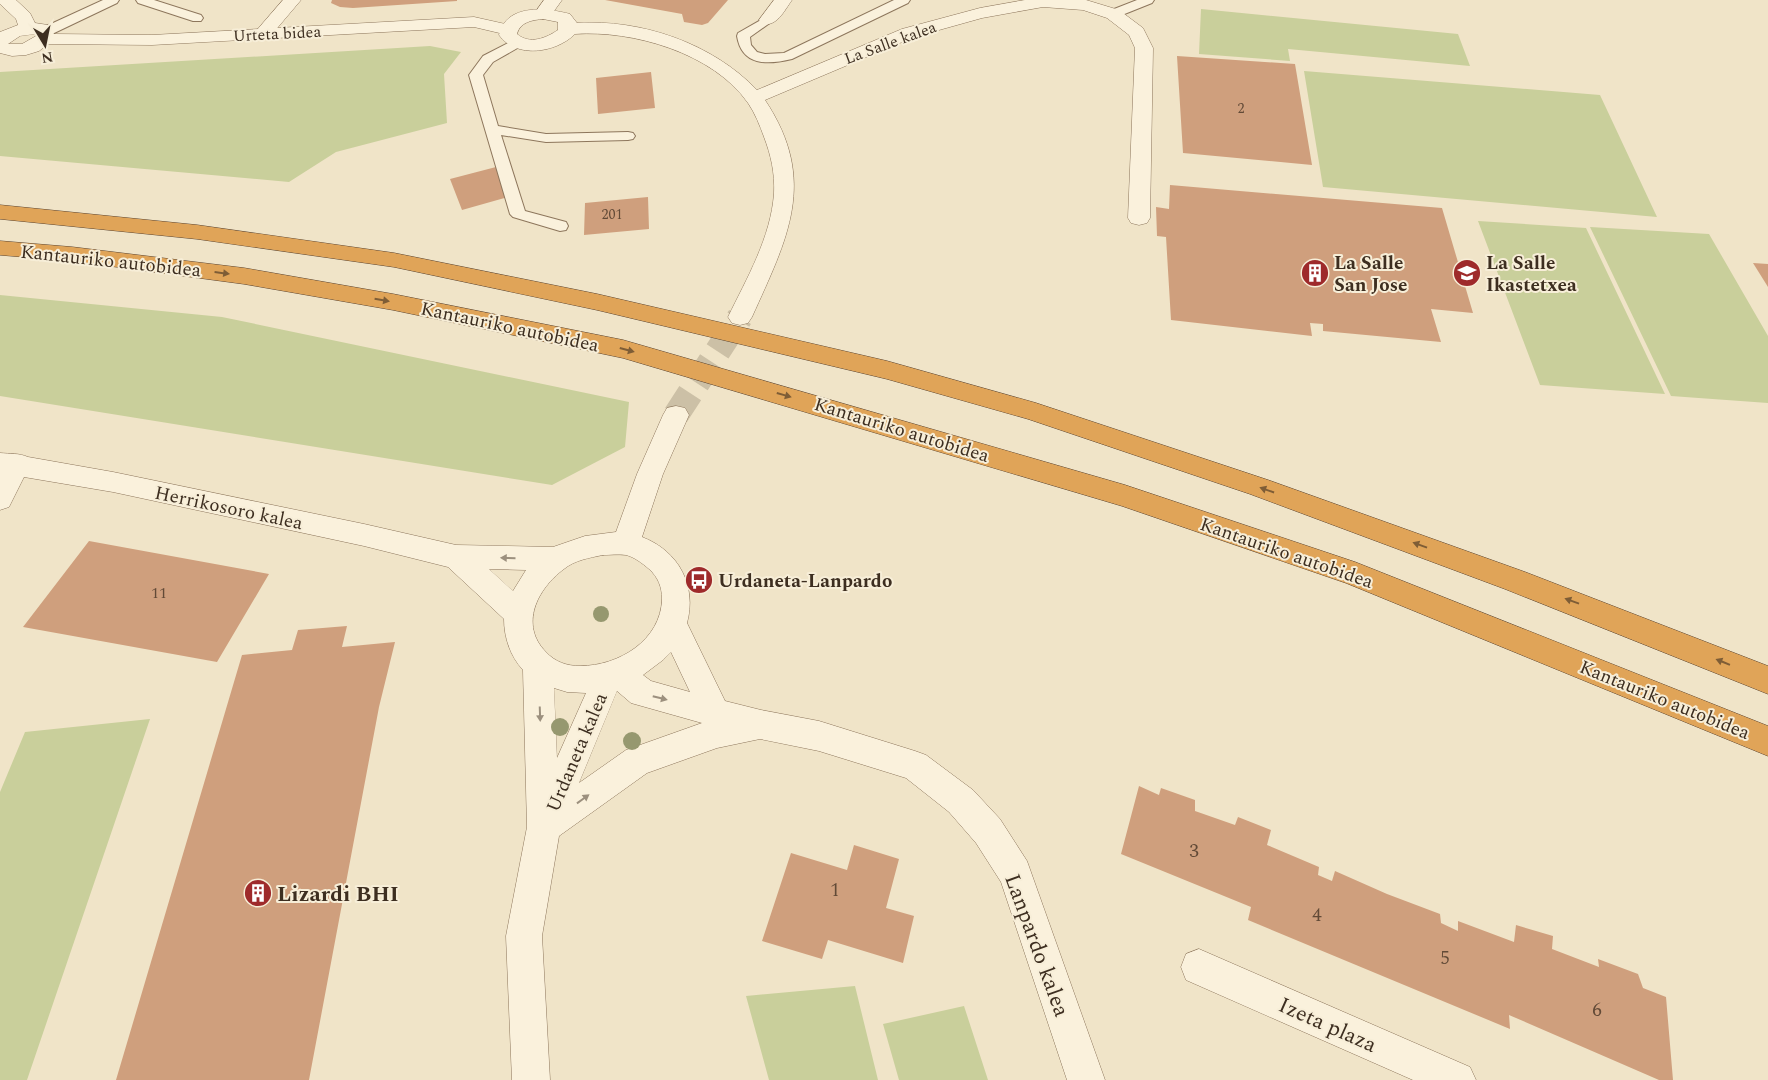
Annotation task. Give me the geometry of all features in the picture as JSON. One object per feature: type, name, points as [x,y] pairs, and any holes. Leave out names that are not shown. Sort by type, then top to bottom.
[{"type":"highway","name":"Kantauriko autobidea","points":[[0,212],[80,219],[222,236],[395,260],[815,350],[961,390],[1122,439],[1366,525],[1608,615],[1768,680]]},
{"type":"highway","name":"Kantauriko autobidea","points":[[0,248],[72,254],[244,276],[394,302],[623,349],[839,410],[1125,496],[1355,574],[1768,741]]},
{"type":"street","points":[[6,0],[40,33]]},
{"type":"street","points":[[262,35],[292,0]]},
{"type":"street","points":[[768,20],[784,0]]},
{"type":"street","name":"La Salle kalea","points":[[754,98],[908,33],[980,13],[1043,2],[1085,5],[1113,14],[1136,32],[1144,48],[1139,218]]},
{"type":"street","points":[[512,36],[516,22],[548,7],[564,18],[568,23],[568,29],[584,26],[630,31],[659,38],[703,56],[734,77],[754,98],[774,137],[782,162],[784,170],[784,197],[778,226],[740,317]]},
{"type":"street","name":"Urteta bidea","points":[[40,33],[152,40],[474,22],[538,45],[558,39],[568,29]]},
{"type":"street","points":[[0,42],[12,32],[40,33]]},
{"type":"street","points":[[0,47],[17,50],[33,46],[40,33]]},
{"type":"street","points":[[626,544],[650,474],[676,414]]},
{"type":"street","points":[[0,498],[9,464]]},
{"type":"street","name":"Herrikosoro kalea","points":[[9,464],[113,482],[364,535],[456,557],[557,559]]},
{"type":"street","points":[[603,544],[626,544],[648,552],[665,565],[674,583],[677,602],[672,624],[661,644],[642,661],[614,675],[582,680],[558,676],[538,665],[525,651],[518,633],[518,613],[524,594],[538,574],[557,559],[578,549],[603,544]]},
{"type":"street","name":"Herrikosoro kalea","points":[[456,557],[518,613]]},
{"type":"street","points":[[672,624],[715,712]]},
{"type":"street","name":"Urdaneta kalea","points":[[531,1080],[524,936],[544,827],[538,665]]},
{"type":"street","name":"Urdaneta kalea","points":[[544,827],[614,675]]},
{"type":"street","name":"Lanpardo kalea","points":[[614,675],[642,693],[761,725],[819,736],[915,766],[960,801],[988,831],[1015,873],[1086,1080]]},
{"type":"street","name":"Lanpardo kalea","points":[[544,827],[637,761],[717,734],[761,725]]},
{"type":"street","name":"Izeta plaza","points":[[1199,968],[1457,1080]]},
{"type":"lane","points":[[40,33],[113,0]]},
{"type":"lane","points":[[142,0],[197,18]]},
{"type":"lane","points":[[768,20],[743,36],[744,47],[753,56],[768,59],[787,56],[904,0]]},
{"type":"lane","points":[[1113,14],[1148,0]]},
{"type":"lane","points":[[512,36],[488,59],[476,75],[518,214],[560,226]]},
{"type":"lane","points":[[493,129],[546,138],[628,136]]},
{"type":"green space","points":[[1201,9],[1458,34],[1470,66],[1288,49],[1290,61],[1199,54]]},
{"type":"green space","points":[[430,46],[461,52],[444,74],[447,123],[336,152],[289,182],[0,156],[0,72]]},
{"type":"green space","points":[[1304,71],[1600,95],[1657,217],[1323,187]]},
{"type":"green space","points":[[1478,221],[1586,228],[1665,394],[1540,385]]},
{"type":"green space","points":[[1590,227],[1709,234],[1768,336],[1768,403],[1671,396]]},
{"type":"green space","points":[[0,295],[222,317],[629,402],[625,447],[552,485],[0,396]]},
{"type":"green space","points":[[150,719],[27,1080],[0,1080],[0,792],[25,732]]},
{"type":"green space","points":[[855,986],[878,1080],[769,1080],[746,996]]},
{"type":"green space","points":[[964,1006],[988,1080],[899,1080],[883,1024]]},
{"type":"building","points":[[332,0],[457,1],[353,8],[340,7],[331,3]]},
{"type":"building","points":[[605,0],[728,0],[708,23],[702,25],[684,22],[682,14]]},
{"type":"building","points":[[1177,56],[1295,64],[1312,165],[1183,153]]},
{"type":"building","points":[[651,72],[655,108],[598,114],[596,78]]},
{"type":"building","points":[[496,167],[508,197],[462,210],[450,179]]},
{"type":"building","name":"La Salle San Jose","points":[[1170,185],[1442,208],[1473,313],[1431,309],[1441,342],[1323,331],[1323,324],[1310,323],[1312,336],[1171,320],[1166,237],[1157,236],[1156,207],[1169,209]]},
{"type":"building","points":[[648,197],[649,229],[584,235],[585,203]]},
{"type":"building","points":[[1753,263],[1768,264],[1768,287]]},
{"type":"building","points":[[89,541],[269,574],[217,662],[23,627]]},
{"type":"building","name":"Lizardi BHI","points":[[347,626],[342,647],[395,642],[379,707],[309,1080],[116,1080],[242,655],[292,650],[298,630]]},
{"type":"building","points":[[1139,786],[1159,795],[1161,788],[1195,800],[1195,811],[1235,825],[1238,817],[1271,830],[1267,845],[1319,867],[1318,875],[1332,881],[1335,871],[1387,894],[1440,914],[1441,923],[1458,931],[1458,921],[1514,942],[1516,925],[1553,936],[1552,949],[1599,967],[1598,959],[1638,974],[1643,988],[1666,997],[1673,1080],[1659,1080],[1509,1015],[1510,1029],[1248,920],[1251,907],[1121,854]]},
{"type":"building","points":[[854,845],[899,859],[886,908],[914,916],[903,963],[828,940],[822,959],[762,941],[791,853],[847,870]]},
{"type":"tunnel","points":[[676,415],[740,317]]},
{"type":"place","name":"La Salle San Jose","points":[[1315,273]]},
{"type":"place","name":"La Salle Ikastetxea","points":[[1467,273]]},
{"type":"place","name":"Urdaneta-Lanpardo","points":[[699,580]]},
{"type":"place","name":"Lizardi BHI","points":[[258,893]]}]
